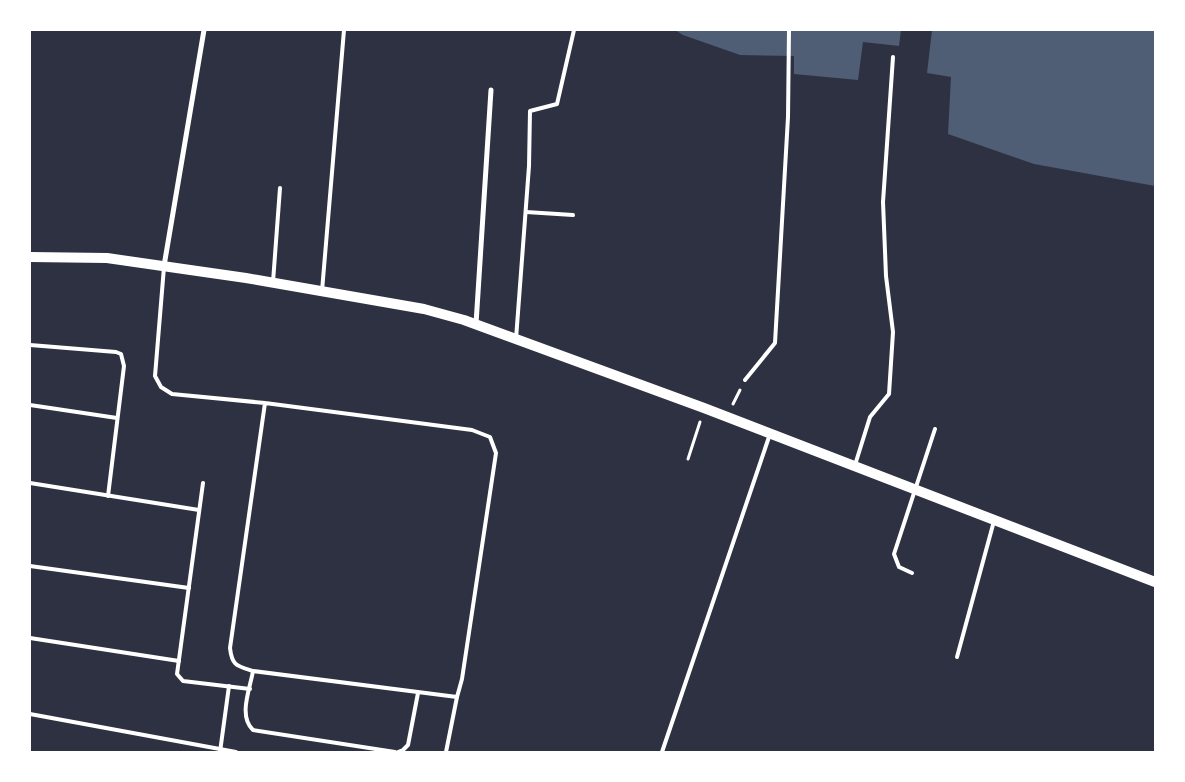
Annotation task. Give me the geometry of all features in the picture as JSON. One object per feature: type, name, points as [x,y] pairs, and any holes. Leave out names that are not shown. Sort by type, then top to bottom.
[{"type":"main road","points":[[30,256],[107,258],[273,282],[424,309],[476,324],[704,408],[1155,582]]},
{"type":"street","points":[[164,266],[204,30]]},
{"type":"street","points":[[476,324],[491,90]]},
{"type":"lane","points":[[322,291],[344,30]]},
{"type":"lane","points":[[516,339],[530,166],[530,111],[557,104],[574,30]]},
{"type":"lane","points":[[745,380],[775,344],[788,117],[789,30]]},
{"type":"lane","points":[[854,467],[870,417],[889,394],[893,332],[886,276],[882,202],[893,57]]},
{"type":"lane","points":[[273,282],[280,188]]},
{"type":"lane","points":[[526,212],[573,215]]},
{"type":"lane","points":[[164,266],[155,376],[161,387],[172,394],[472,430],[490,438],[496,453],[462,679],[446,752]]},
{"type":"lane","points":[[30,344],[121,354],[124,366],[108,496]]},
{"type":"lane","points":[[265,404],[230,648],[231,659],[237,666],[253,671],[457,697]]},
{"type":"lane","points":[[30,405],[117,418]]},
{"type":"lane","points":[[912,574],[899,567],[894,554],[935,429]]},
{"type":"lane","points":[[662,752],[770,434]]},
{"type":"lane","points":[[30,483],[199,510]]},
{"type":"lane","points":[[203,483],[177,674],[183,681],[250,688]]},
{"type":"lane","points":[[957,656],[994,520]]},
{"type":"lane","points":[[30,566],[189,588]]},
{"type":"lane","points":[[30,638],[179,661]]},
{"type":"lane","points":[[253,671],[245,715],[247,725],[253,730],[396,752],[403,750],[408,745],[418,693]]},
{"type":"lane","points":[[220,751],[229,686]]},
{"type":"lane","points":[[30,714],[220,751],[236,752]]},
{"type":"path","points":[[727,417],[745,380]]},
{"type":"path","points":[[688,459],[704,408]]},
{"type":"water","points":[[675,30],[901,30],[899,46],[863,42],[858,80],[794,74],[794,56],[740,55],[683,35]]},
{"type":"water","points":[[932,30],[1155,30],[1155,186],[1034,164],[948,134],[951,77],[927,73]]}]
